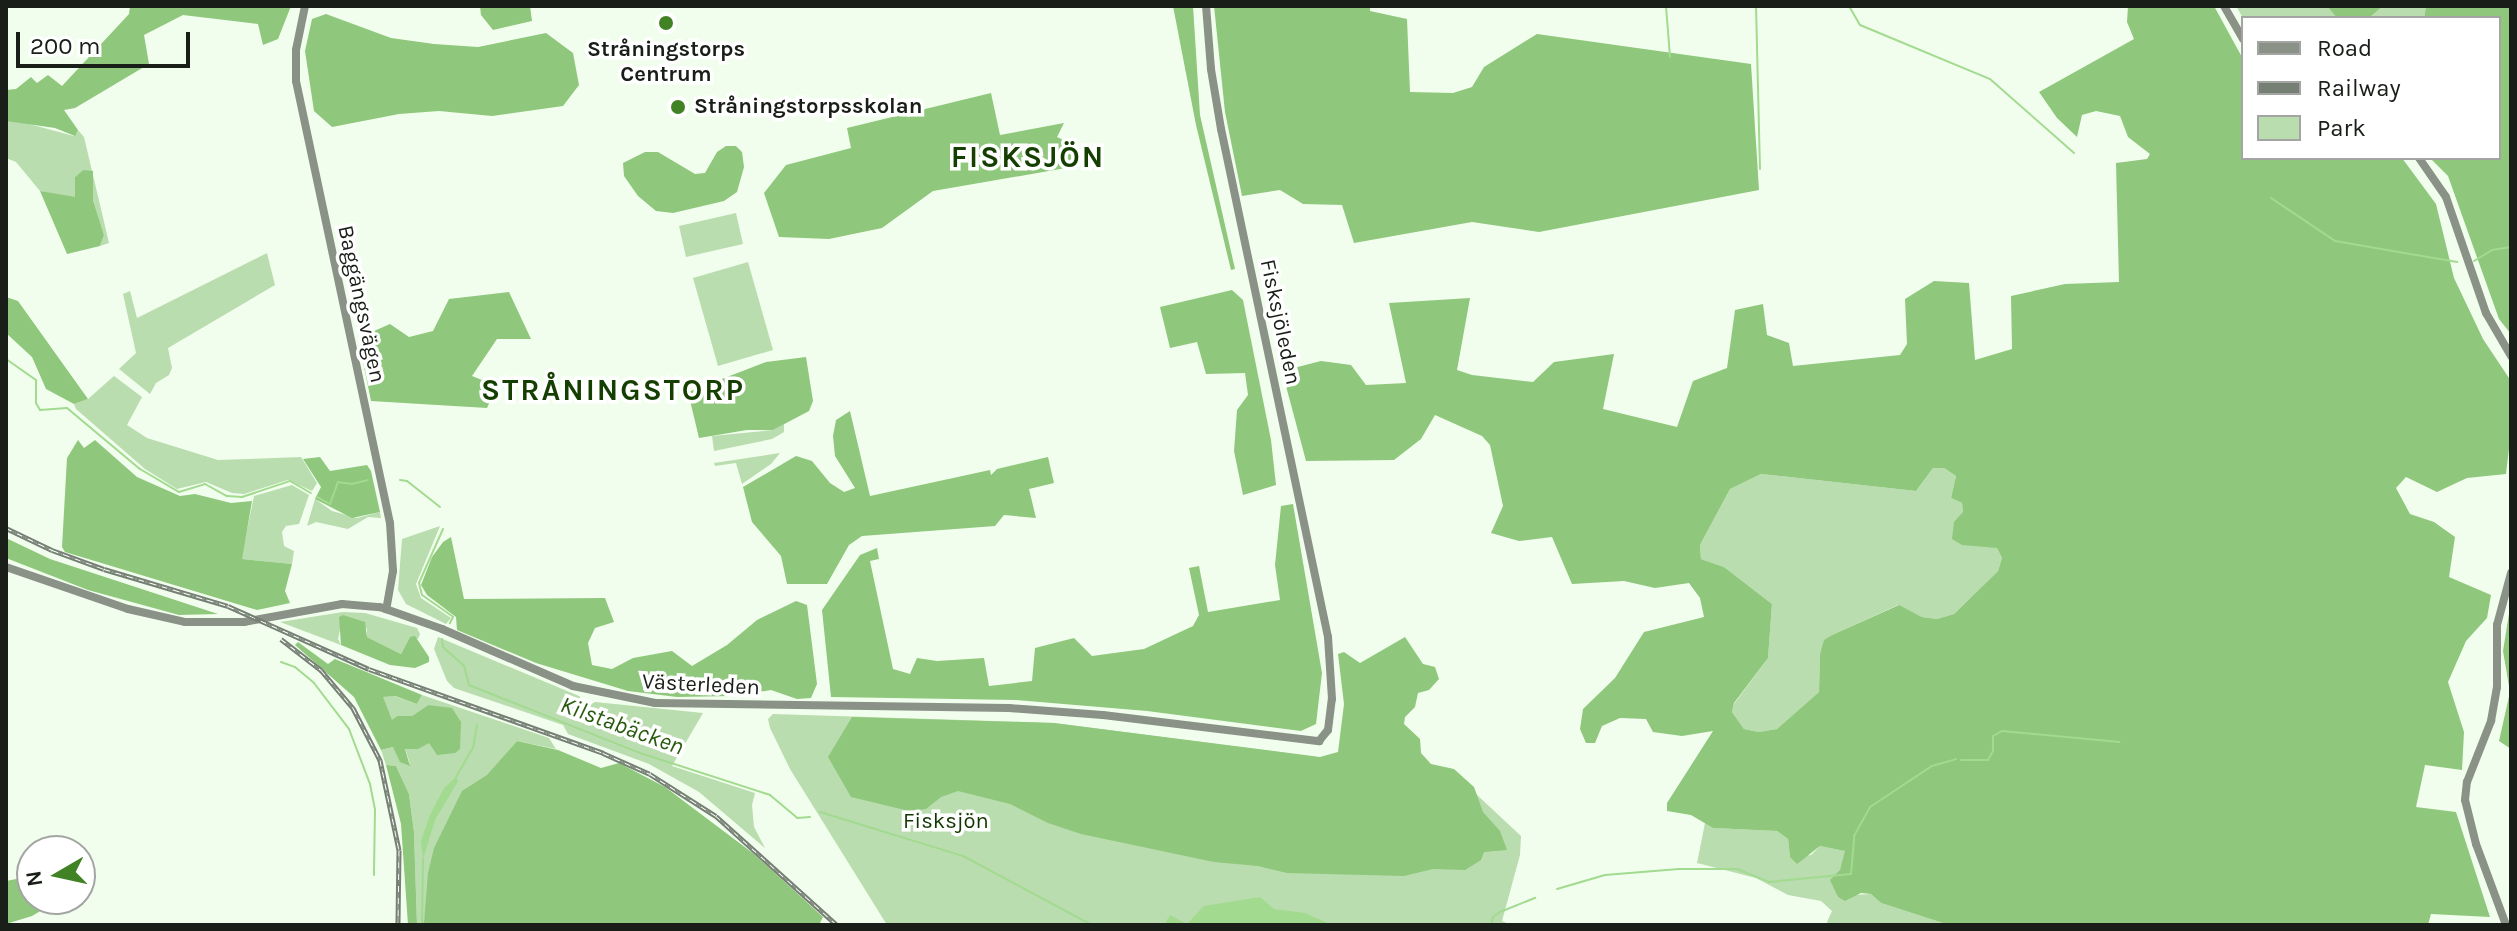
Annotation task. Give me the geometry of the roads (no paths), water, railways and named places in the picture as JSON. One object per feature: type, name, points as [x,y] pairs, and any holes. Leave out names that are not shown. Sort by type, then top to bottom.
[{"type":"street","name":"Baggängsvägen","points":[[305,6],[296,50],[296,81],[389,519],[393,571],[386,609]]},
{"type":"street","name":"Fisksjöleden","points":[[1206,6],[1211,69],[1221,129],[1329,644]]},
{"type":"street","points":[[2224,6],[2241,36]]},
{"type":"street","points":[[2420,160],[2446,197],[2486,313],[2511,356]]},
{"type":"street","name":"Västerleden","points":[[6,567],[128,609],[185,622],[244,622],[342,604],[386,609],[573,686],[655,703],[1009,708],[1103,715],[1312,741],[1324,738],[1328,730],[1333,680],[1329,644]]},
{"type":"street","points":[[2506,925],[2476,844],[2465,800],[2467,782],[2491,721],[2497,687],[2497,625],[2511,573]]},
{"type":"waterway","points":[[1666,6],[1670,57]]},
{"type":"waterway","points":[[1756,6],[1760,169]]},
{"type":"waterway","points":[[1849,6],[1860,25],[1990,79],[2074,153]]},
{"type":"waterway","points":[[2271,198],[2335,241],[2457,262]]},
{"type":"waterway","points":[[2474,261],[2492,250],[2511,247]]},
{"type":"waterway","name":"Kilstabäcken","points":[[6,359],[36,380],[36,403],[40,410],[67,408],[140,469],[179,492],[205,484],[227,496],[242,497],[290,481],[311,493]]},
{"type":"waterway","name":"Kilstabäcken","points":[[317,497],[330,504],[338,482],[352,484],[368,480]]},
{"type":"waterway","name":"Kilstabäcken","points":[[400,480],[407,481],[440,507]]},
{"type":"waterway","name":"Kilstabäcken","points":[[443,529],[419,583],[422,595],[453,617],[450,623]]},
{"type":"waterway","name":"Kilstabäcken","points":[[442,639],[443,647],[464,666],[469,685],[637,752],[770,795],[797,818],[810,817]]},
{"type":"waterway","points":[[281,662],[295,667],[314,683],[349,729],[370,784],[375,809],[374,875]]},
{"type":"waterway","points":[[456,777],[473,748],[477,725]]},
{"type":"waterway","points":[[1961,760],[1988,760],[1993,751],[1993,736],[2002,731],[2119,742]]},
{"type":"waterway","points":[[1557,889],[1605,875],[1679,869],[1737,869],[1769,882],[1851,874],[1854,836],[1870,807],[1932,766],[1956,759]]},
{"type":"waterway","name":"Kilstabäcken","points":[[820,812],[963,856],[1092,925]]},
{"type":"waterway","points":[[422,925],[423,859]]},
{"type":"waterway","points":[[1491,925],[1493,917],[1500,912],[1535,898]]},
{"type":"railway","points":[[6,528],[52,550],[104,569],[228,606],[369,669],[603,753],[650,774],[716,816],[837,925]]},
{"type":"railway","points":[[281,639],[321,670],[353,708],[380,760],[399,850],[398,925]]},
{"type":"place","name":"Stråningstorps Centrum","points":[[666,23]]},
{"type":"place","name":"Stråningstorpsskolan","points":[[678,107]]},
{"type":"district","name":"FISKSJÖN","points":[[1028,157]]},
{"type":"district","name":"STRÅNINGSTORP","points":[[613,390]]},
{"type":"park label","name":"Fisksjön","points":[[946,822]]}]
